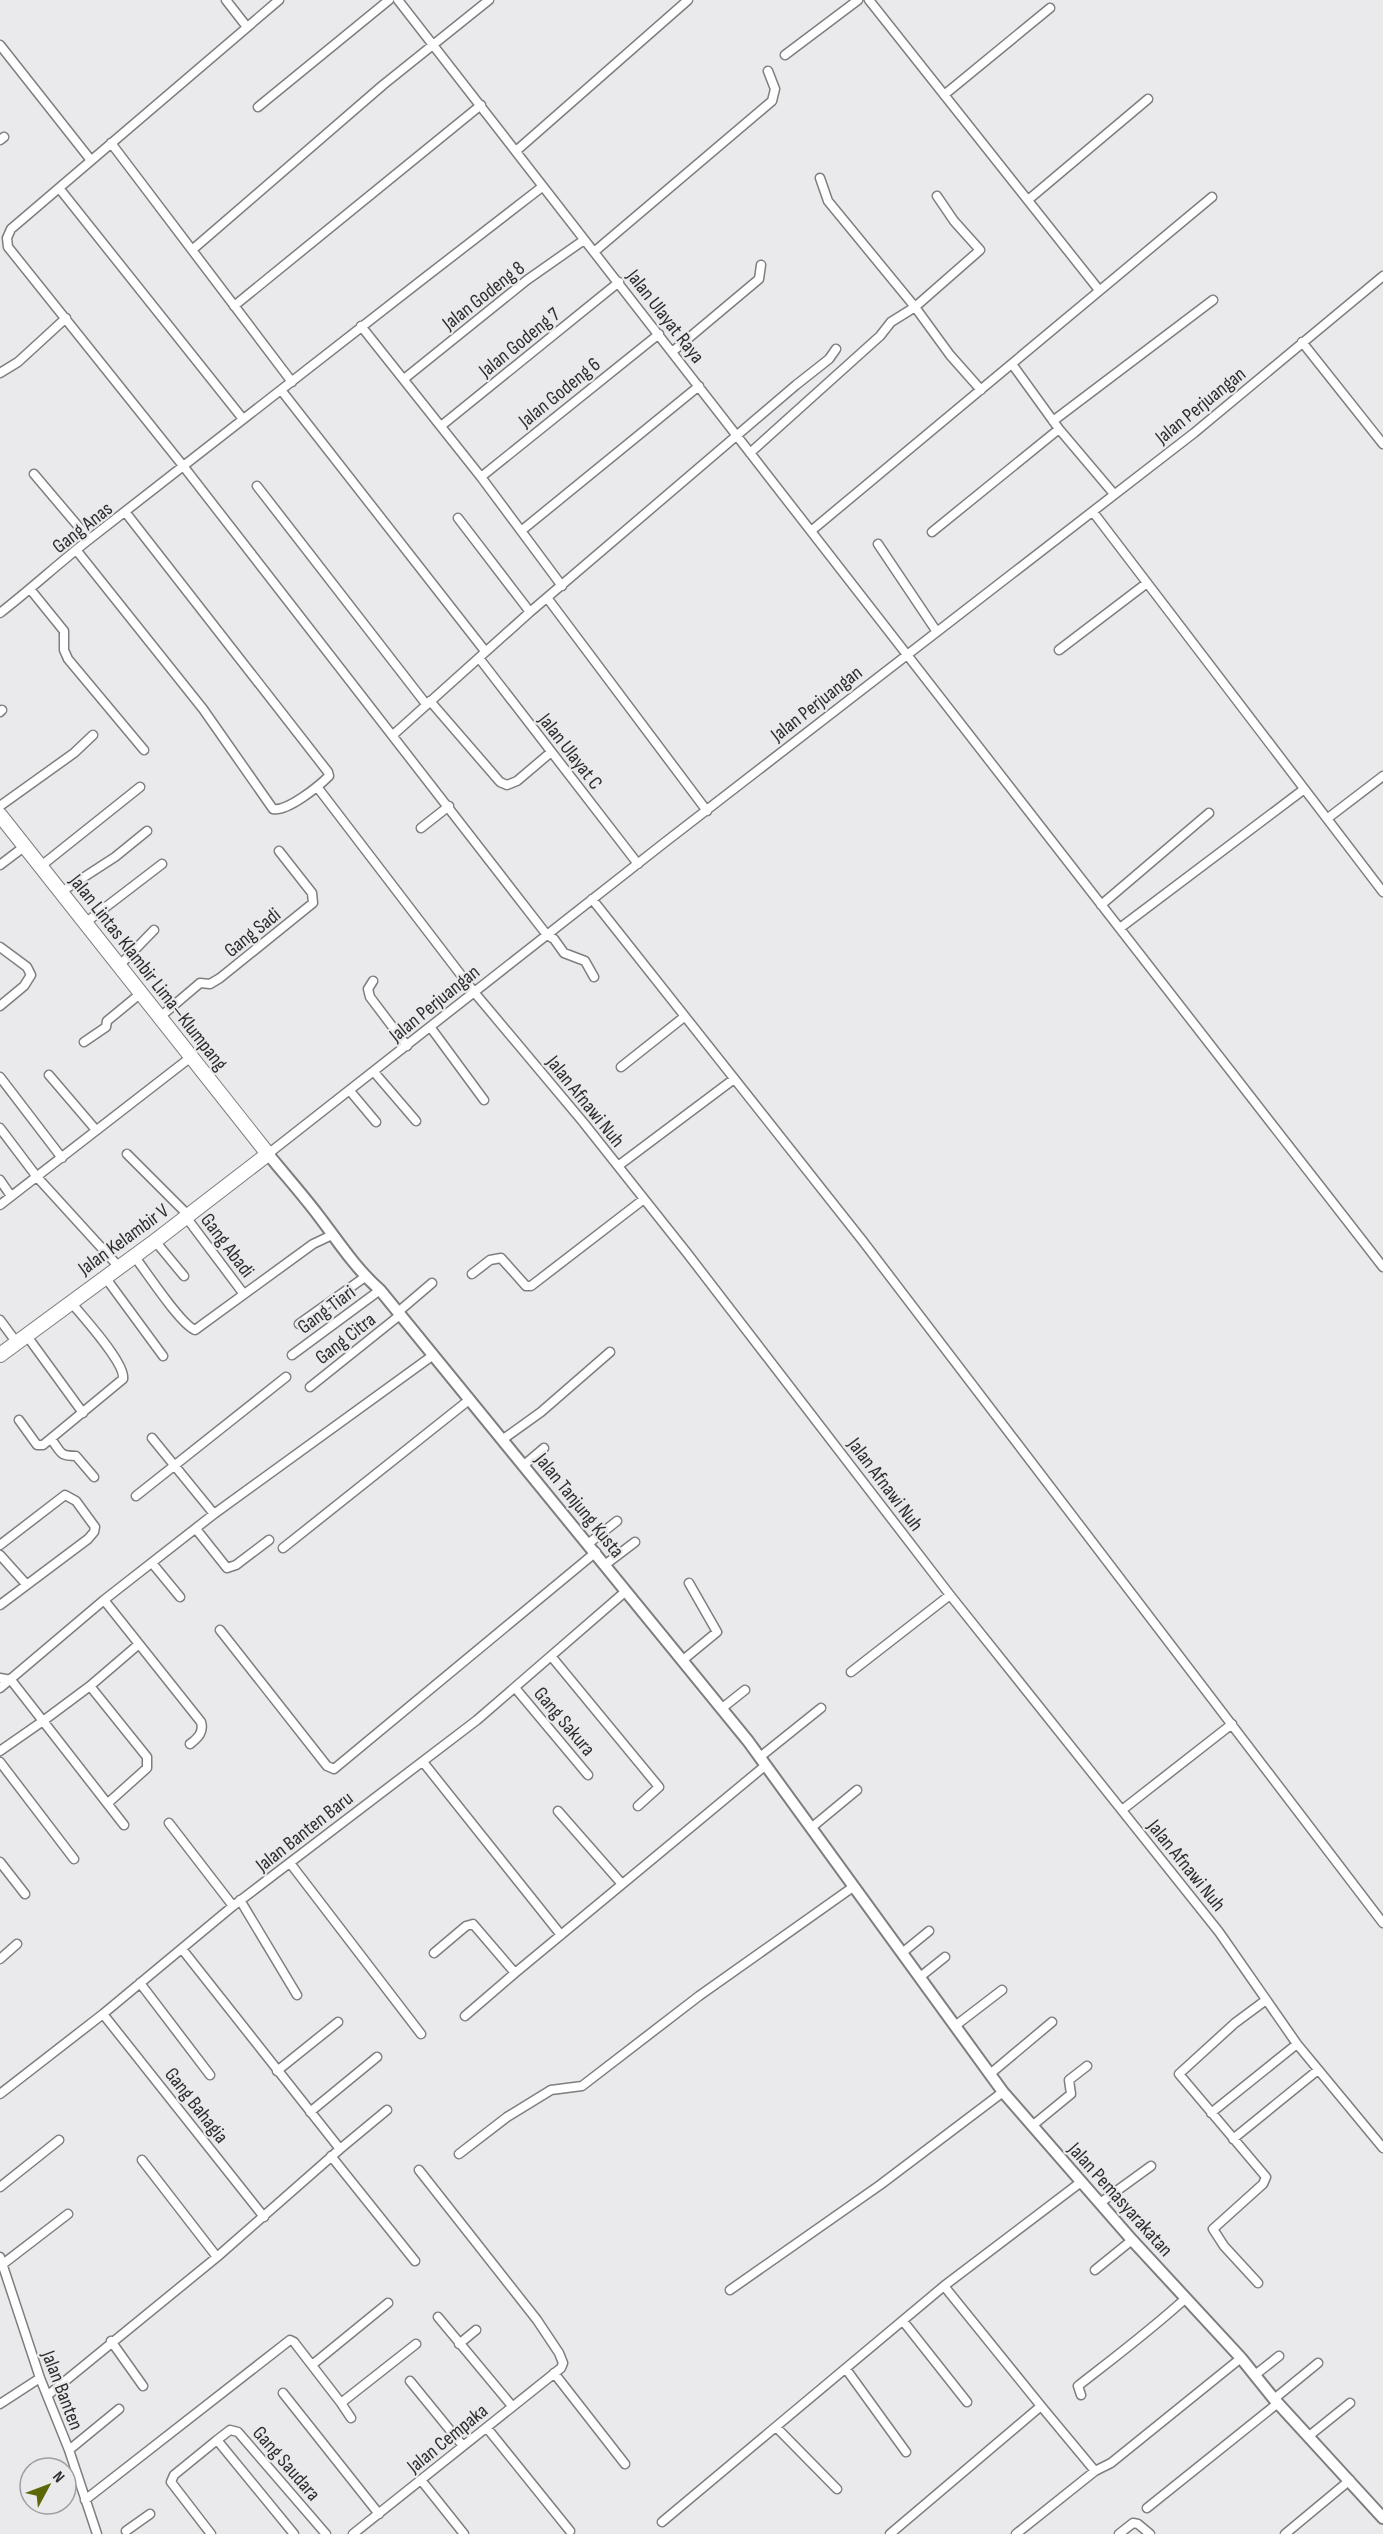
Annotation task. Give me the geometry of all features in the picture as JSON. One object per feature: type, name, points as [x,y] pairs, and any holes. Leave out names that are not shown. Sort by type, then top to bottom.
[{"type":"main road","name":"Jalan Lintas Klambir Lima–Klumpang","points":[[0,815],[268,1154]]},
{"type":"main road","name":"Jalan Kelambir V","points":[[0,1355],[268,1154]]},
{"type":"street","points":[[226,0],[247,27]]},
{"type":"street","points":[[279,0],[11,228],[7,242],[449,806],[547,935],[554,939],[564,953],[585,961],[594,977]]},
{"type":"street","points":[[258,107],[389,0]]},
{"type":"street","name":"Jalan Ulayat Raya","points":[[398,0],[1383,1267]]},
{"type":"street","points":[[192,250],[382,85],[434,46],[489,0]]},
{"type":"street","points":[[516,151],[688,0]]},
{"type":"street","points":[[785,54],[858,0]]},
{"type":"street","points":[[869,0],[1099,290]]},
{"type":"street","points":[[944,95],[1050,8]]},
{"type":"street","points":[[0,45],[90,159]]},
{"type":"street","points":[[594,252],[772,101],[776,89],[768,71]]},
{"type":"street","points":[[1029,200],[1148,99]]},
{"type":"street","points":[[234,306],[481,105]]},
{"type":"street","points":[[111,143],[292,382]]},
{"type":"street","points":[[820,178],[828,201],[981,390]]},
{"type":"street","name":"Gang Anas","points":[[0,613],[89,539],[126,513],[542,186]]},
{"type":"street","points":[[59,188],[243,419]]},
{"type":"street","points":[[750,453],[880,336],[891,322],[915,307],[980,250],[954,221],[937,196]]},
{"type":"street","points":[[811,531],[1212,197]]},
{"type":"street","name":"Jalan Godeng 8","points":[[404,379],[527,280],[584,240]]},
{"type":"street","points":[[672,352],[759,279],[761,265]]},
{"type":"street","name":"Jalan Perjuangan","points":[[268,1154],[432,1028],[592,899],[1194,433],[1383,276]]},
{"type":"street","name":"Jalan Godeng 7","points":[[441,426],[619,282]]},
{"type":"street","points":[[932,532],[1056,425],[1213,300]]},
{"type":"street","points":[[0,373],[18,362],[66,318]]},
{"type":"street","points":[[361,326],[481,477],[562,586]]},
{"type":"street","name":"Jalan Godeng 6","points":[[481,477],[659,334]]},
{"type":"street","points":[[1302,342],[1383,444]]},
{"type":"street","points":[[393,735],[530,612],[829,359],[836,350]]},
{"type":"street","points":[[1012,364],[1056,425],[1114,494]]},
{"type":"street","points":[[521,531],[699,386]]},
{"type":"street","name":"Jalan Ulayat C","points":[[281,390],[482,655],[550,753],[638,864]]},
{"type":"street","points":[[34,474],[89,539]]},
{"type":"street","points":[[257,486],[428,702],[500,782],[507,784],[517,781],[550,753]]},
{"type":"street","points":[[1093,512],[1383,892]]},
{"type":"street","points":[[76,551],[203,709],[273,809],[281,809],[318,788],[329,776],[326,769],[126,513]]},
{"type":"street","points":[[458,518],[530,612]]},
{"type":"street","points":[[878,544],[937,632]]},
{"type":"street","points":[[1059,650],[1147,583]]},
{"type":"street","points":[[30,590],[64,631],[64,650],[68,659],[144,750]]},
{"type":"street","points":[[548,599],[707,811]]},
{"type":"street","points":[[0,806],[74,753],[93,735]]},
{"type":"street","points":[[1328,818],[1383,776]]},
{"type":"street","points":[[41,866],[140,787]]},
{"type":"street","name":"Jalan Afnawi Nuh","points":[[318,788],[474,992],[618,1166],[950,1595],[1219,1932],[1298,2044],[1383,2148]]},
{"type":"street","points":[[1120,928],[1304,790]]},
{"type":"street","points":[[421,828],[449,806]]},
{"type":"street","points":[[1101,905],[1209,813]]},
{"type":"street","points":[[61,892],[115,857],[147,831]]},
{"type":"street","points":[[0,865],[25,846]]},
{"type":"street","name":"Gang Sadi","points":[[160,1017],[200,983],[210,984],[220,978],[313,903],[312,892],[279,851]]},
{"type":"street","points":[[85,923],[162,864]]},
{"type":"street","points":[[592,899],[897,1286],[1383,1923]]},
{"type":"street","points":[[119,966],[154,930]]},
{"type":"street","points":[[0,946],[27,967],[31,975],[24,987],[0,1006]]},
{"type":"street","points":[[373,981],[368,989],[370,997],[407,1046]]},
{"type":"street","points":[[84,1042],[106,1027],[107,1021],[141,993]]},
{"type":"street","points":[[621,1067],[684,1017]]},
{"type":"street","points":[[432,1028],[484,1100]]},
{"type":"street","points":[[0,1205],[191,1057]]},
{"type":"street","points":[[374,1072],[416,1120]]},
{"type":"street","points":[[49,1075],[96,1130]]},
{"type":"street","points":[[0,1077],[62,1158]]},
{"type":"street","points":[[618,1166],[734,1079]]},
{"type":"street","points":[[350,1091],[376,1122]]},
{"type":"street","points":[[0,1128],[37,1177],[119,1267]]},
{"type":"street","name":"Gang Abadi","points":[[127,1154],[187,1216],[243,1293]]},
{"type":"street","name":"Jalan Tanjung Kusta","points":[[268,1154],[365,1277],[380,1290],[683,1660],[763,1761],[853,1887]]},
{"type":"street","points":[[0,1180],[11,1196]]},
{"type":"street","points":[[472,1274],[490,1260],[501,1258],[526,1286],[531,1286],[644,1199]]},
{"type":"street","points":[[134,1256],[193,1330],[313,1244],[332,1235]]},
{"type":"street","points":[[155,1241],[184,1276]]},
{"type":"street","points":[[105,1276],[163,1356]]},
{"type":"street","points":[[299,1324],[365,1277]]},
{"type":"street","name":"Gang Citra","points":[[309,1387],[432,1283]]},
{"type":"street","name":"Gang Tiari","points":[[292,1355],[380,1290]]},
{"type":"street","points":[[19,1420],[39,1446],[83,1413],[119,1383],[124,1376],[107,1348],[70,1302]]},
{"type":"street","points":[[0,1320],[22,1339],[83,1413]]},
{"type":"street","points":[[502,1440],[542,1412],[610,1352]]},
{"type":"street","points":[[0,1688],[104,1600],[214,1514],[432,1356]]},
{"type":"street","points":[[136,1496],[286,1377]]},
{"type":"street","points":[[283,1548],[469,1400]]},
{"type":"street","points":[[152,1438],[214,1514]]},
{"type":"street","points":[[51,1439],[63,1455],[76,1456],[94,1477]]},
{"type":"street","points":[[524,1465],[544,1448]]},
{"type":"street","points":[[0,1545],[62,1496],[76,1501],[95,1527],[88,1539],[0,1605]]},
{"type":"street","points":[[589,1543],[617,1521]]},
{"type":"street","points":[[196,1529],[226,1568],[236,1565],[269,1540]]},
{"type":"street","points":[[606,1564],[635,1542]]},
{"type":"street","points":[[219,1630],[327,1766],[334,1769],[596,1552]]},
{"type":"street","points":[[0,1555],[26,1584]]},
{"type":"street","points":[[152,1563],[180,1598]]},
{"type":"street","points":[[683,1660],[717,1632],[689,1583]]},
{"type":"street","name":"Jalan Banten Baru","points":[[0,2094],[103,2014],[237,1903],[516,1689],[626,1591]]},
{"type":"street","points":[[851,1672],[950,1595]]},
{"type":"street","points":[[104,1600],[201,1722],[203,1728],[199,1737],[190,1744]]},
{"type":"street","points":[[0,1751],[90,1686],[139,1644]]},
{"type":"street","points":[[551,1656],[662,1784],[638,1806]]},
{"type":"street","points":[[0,1678],[11,1680],[124,1825]]},
{"type":"street","points":[[90,1686],[147,1757],[147,1768],[108,1803]]},
{"type":"street","name":"Gang Sakura","points":[[516,1689],[588,1775]]},
{"type":"street","points":[[721,1709],[745,1690]]},
{"type":"street","points":[[465,2016],[622,1884],[821,1708]]},
{"type":"street","points":[[1122,1810],[1232,1724]]},
{"type":"street","points":[[0,1762],[74,1859]]},
{"type":"street","points":[[423,1762],[561,1935]]},
{"type":"street","points":[[811,1828],[857,1790]]},
{"type":"street","points":[[558,1811],[622,1884]]},
{"type":"street","points":[[169,1823],[237,1903],[297,1995]]},
{"type":"street","points":[[0,1862],[25,1894]]},
{"type":"street","points":[[290,1863],[421,2034]]},
{"type":"street","points":[[459,2154],[507,2117],[551,2091],[582,2086],[699,1996],[853,1887]]},
{"type":"street","name":"Jalan Pemasyarakatan","points":[[853,1887],[1003,2092],[1132,2240],[1241,2358],[1276,2401],[1383,2518]]},
{"type":"street","points":[[434,1953],[466,1926],[473,1924],[515,1973]]},
{"type":"street","points":[[902,1953],[929,1931]]},
{"type":"street","points":[[0,1959],[17,1944]]},
{"type":"street","points":[[182,1949],[340,2149]]},
{"type":"street","points":[[920,1977],[945,1957]]},
{"type":"street","points":[[140,1983],[210,2075]]},
{"type":"street","points":[[955,2026],[1002,1990]]},
{"type":"street","points":[[1258,2283],[1224,2246],[1213,2229],[1263,2184],[1266,2177],[1180,2077],[1180,2071],[1266,2000]]},
{"type":"street","name":"Gang Bahagia","points":[[103,2014],[264,2217]]},
{"type":"street","points":[[277,2071],[338,2022]]},
{"type":"street","points":[[990,2074],[1052,2022]]},
{"type":"street","points":[[1211,2113],[1298,2044]]},
{"type":"street","points":[[310,2112],[377,2057]]},
{"type":"street","points":[[1032,2126],[1071,2094],[1069,2080],[1087,2066]]},
{"type":"street","points":[[1233,2139],[1318,2070]]},
{"type":"street","points":[[730,2290],[871,2191],[1003,2092]]},
{"type":"street","points":[[48,2395],[217,2257],[331,2156],[387,2110]]},
{"type":"street","points":[[0,2187],[59,2140]]},
{"type":"street","points":[[331,2156],[415,2261]]},
{"type":"street","points":[[142,2160],[217,2257]]},
{"type":"street","points":[[1100,2203],[1151,2166]]},
{"type":"street","points":[[419,2170],[537,2319],[559,2353],[563,2363],[558,2371],[625,2464]]},
{"type":"street","points":[[662,2522],[945,2286],[1082,2182]]},
{"type":"street","points":[[1,2260],[68,2214]]},
{"type":"street","points":[[1095,2270],[1132,2240]]},
{"type":"street","name":"Jalan Banten","points":[[1,2260],[40,2378],[69,2450],[96,2534]]},
{"type":"street","points":[[945,2286],[1095,2471]]},
{"type":"street","points":[[1082,2395],[1078,2386],[1118,2353],[1146,2335],[1186,2298]]},
{"type":"street","points":[[312,2365],[388,2303]]},
{"type":"street","points":[[438,2317],[512,2406]]},
{"type":"street","points":[[903,2321],[967,2402]]},
{"type":"street","points":[[459,2344],[476,2330]]},
{"type":"street","points":[[85,2500],[288,2341],[294,2342],[351,2418]]},
{"type":"street","points":[[111,2342],[142,2386]]},
{"type":"street","points":[[341,2403],[416,2344]]},
{"type":"street","points":[[1255,2375],[1279,2356]]},
{"type":"street","points":[[1016,2534],[1095,2471],[1111,2463],[1241,2358]]},
{"type":"street","points":[[1147,2508],[1276,2401],[1318,2363]]},
{"type":"street","points":[[846,2369],[906,2452]]},
{"type":"street","name":"Jalan Cempaka","points":[[353,2534],[558,2371]]},
{"type":"street","points":[[0,2404],[40,2378]]},
{"type":"street","points":[[410,2381],[463,2446]]},
{"type":"street","points":[[283,2393],[379,2514]]},
{"type":"street","points":[[1309,2436],[1350,2403]]},
{"type":"street","points":[[890,2534],[1041,2406]]},
{"type":"street","points":[[69,2450],[119,2409]]},
{"type":"street","points":[[777,2427],[837,2489]]},
{"type":"street","points":[[487,2428],[570,2530]]},
{"type":"street","name":"Gang Saudara","points":[[217,2440],[230,2430],[238,2432],[326,2534]]},
{"type":"street","points":[[211,2534],[171,2482],[174,2475],[217,2440],[294,2534]]},
{"type":"street","points":[[421,2480],[464,2534]]},
{"type":"street","points":[[1285,2534],[1350,2480]]},
{"type":"street","points":[[126,2530],[150,2514]]},
{"type":"street","points":[[1119,2534],[1133,2523],[1138,2524],[1150,2534]]},
{"type":"street","points":[[135,2525],[142,2534]]},
{"type":"street","points":[[1293,2527],[1300,2534]]}]
